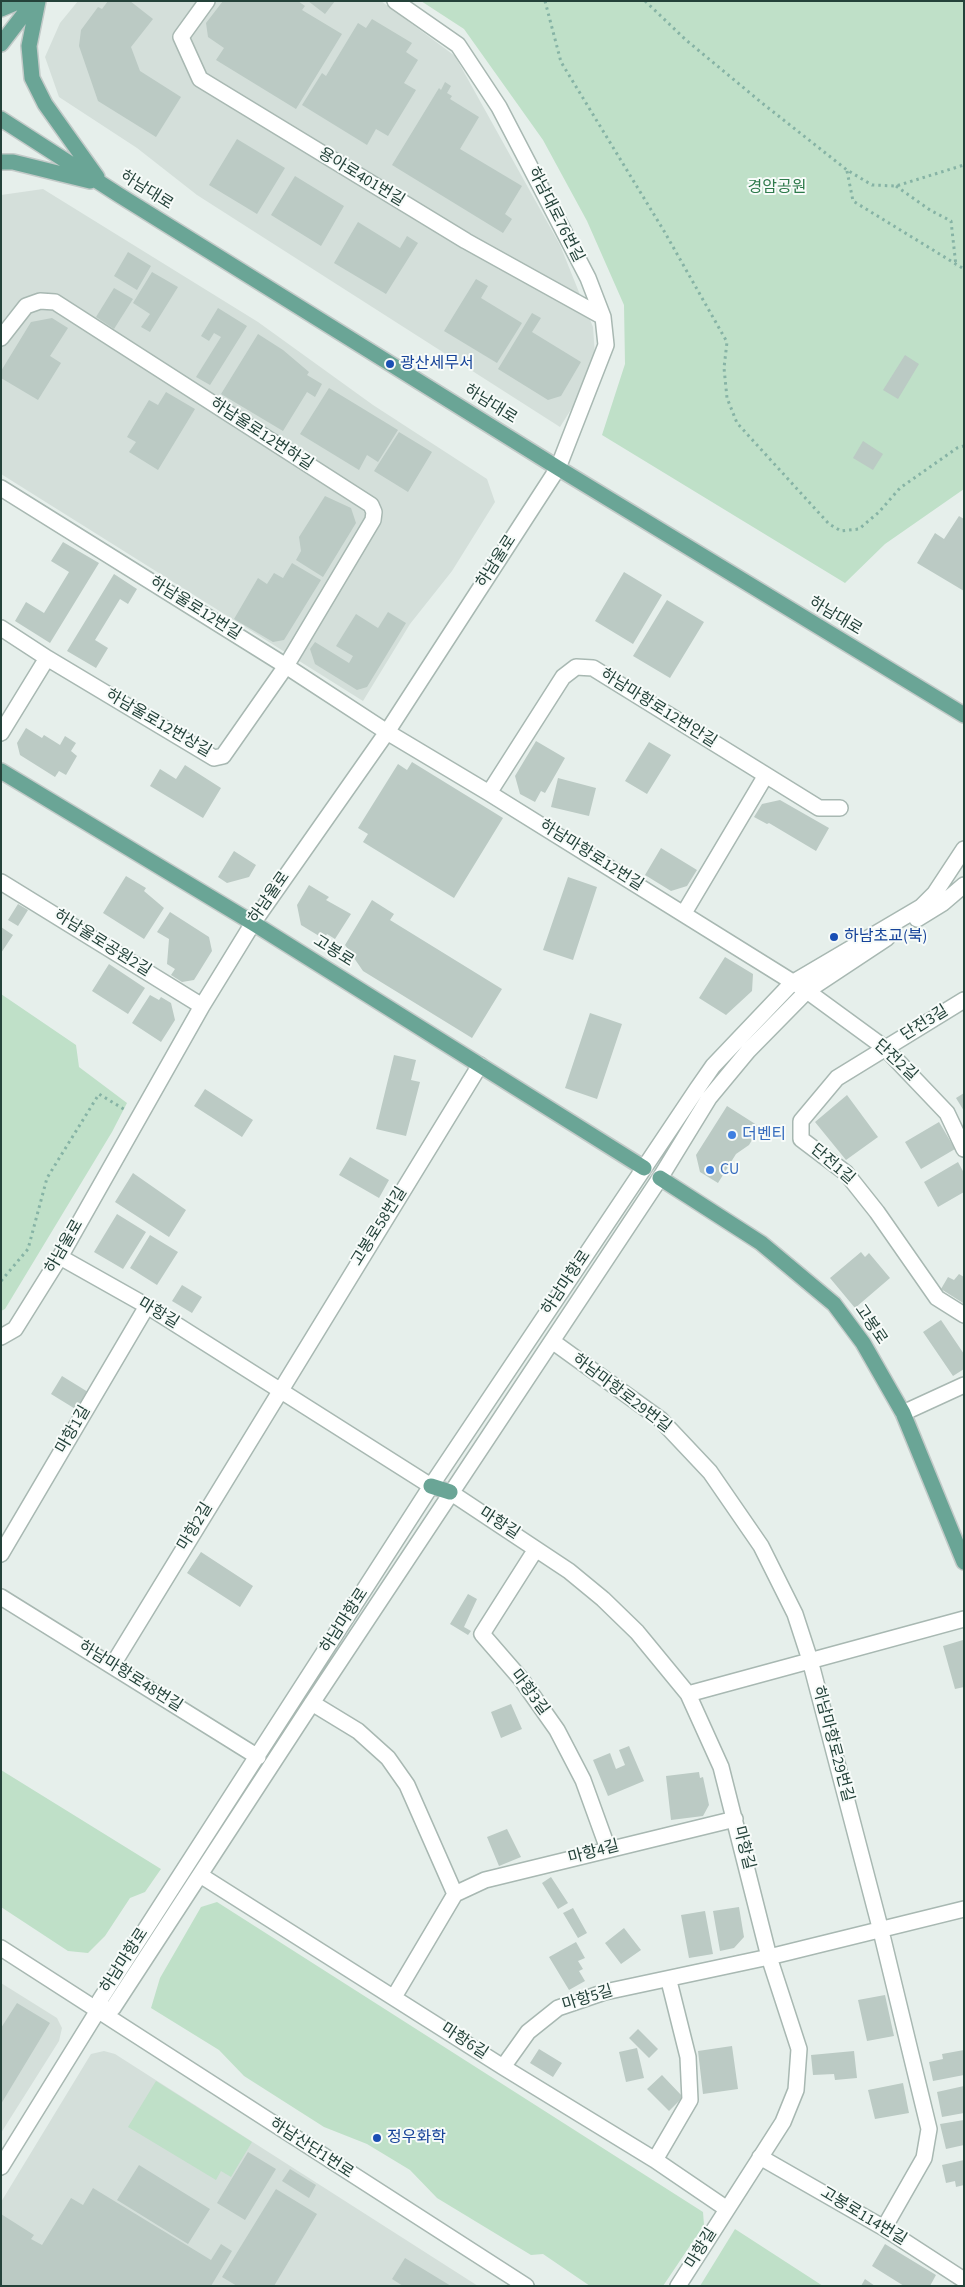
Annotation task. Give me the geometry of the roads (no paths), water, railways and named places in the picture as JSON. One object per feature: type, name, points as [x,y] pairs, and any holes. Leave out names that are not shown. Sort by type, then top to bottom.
[{"type":"main road","points":[[1,9],[20,1]]},
{"type":"main road","points":[[1,44],[34,1]]},
{"type":"main road","points":[[38,1],[29,46],[32,78],[45,104],[102,184]]},
{"type":"main road","name":"하남대로","points":[[1,118],[102,184],[558,468],[964,716]]},
{"type":"main road","points":[[1,162],[13,162],[102,184]]},
{"type":"main road","name":"고봉로","points":[[1,771],[252,923],[644,1168]]},
{"type":"main road","name":"고봉로","points":[[660,1178],[761,1243],[834,1304],[863,1343],[902,1413],[964,1562]]},
{"type":"main road","points":[[432,1486],[450,1492]]},
{"type":"street","name":"용아로401번길","points":[[207,1],[181,37],[200,79],[466,241],[604,317]]},
{"type":"street","name":"하남대로76번길","points":[[395,1],[458,45],[499,107],[588,278],[604,317],[606,344],[558,468]]},
{"type":"street","name":"하남울로12번하길","points":[[3,331],[26,306],[40,301],[55,302],[371,505],[374,512],[372,520],[286,666]]},
{"type":"street","name":"하남울로","points":[[1,1337],[15,1329],[60,1257],[202,1006],[252,923],[387,732],[558,468]]},
{"type":"street","name":"하남울로12번길","points":[[1,488],[286,666],[387,732]]},
{"type":"street","name":"하남울로12번상길","points":[[1,628],[47,658],[214,758],[222,756],[228,750],[286,666]]},
{"type":"street","points":[[1,733],[47,658]]},
{"type":"street","name":"하남마항로12번안길","points":[[489,793],[563,677],[576,667],[593,668],[819,808],[840,808]]},
{"type":"street","name":"하남마항로12번길","points":[[387,732],[489,793],[792,983]]},
{"type":"street","points":[[684,914],[766,775]]},
{"type":"street","name":"하남마항로","points":[[964,850],[934,893],[921,907],[792,983],[713,1066],[432,1486],[100,2000],[97,2012],[113,2008],[450,1492],[660,1178],[724,1077],[807,991],[846,964],[942,904],[964,885]]},
{"type":"street","name":"하남울로공원2길","points":[[1,882],[202,1006]]},
{"type":"street","name":"단전2길","points":[[792,983],[807,991],[886,1048],[947,1113],[964,1149]]},
{"type":"street","name":"단전3길","points":[[886,1048],[964,1000]]},
{"type":"street","name":"단전1길","points":[[886,1048],[837,1078],[801,1121],[801,1138],[846,1173],[878,1212],[937,1298],[964,1315]]},
{"type":"street","name":"고봉로58번길","points":[[280,1389],[480,1064]]},
{"type":"street","points":[[644,1168],[660,1178]]},
{"type":"street","name":"마항길","points":[[60,1257],[147,1306],[432,1486]]},
{"type":"street","name":"마항1길","points":[[1,1554],[147,1306]]},
{"type":"street","name":"하남마항로29번길","points":[[552,1341],[660,1419],[710,1472],[761,1546],[795,1614],[810,1660],[881,1930],[929,2129],[924,2158],[884,2228]]},
{"type":"street","points":[[902,1413],[964,1385]]},
{"type":"street","name":"마항2길","points":[[112,1666],[280,1389]]},
{"type":"street","name":"마항길","points":[[450,1492],[536,1548],[603,1599],[637,1632],[688,1694],[721,1767],[770,1957],[799,2049],[796,2090],[783,2122],[678,2286]]},
{"type":"street","name":"마항3길","points":[[536,1548],[482,1634],[520,1679],[557,1730],[583,1780],[608,1849]]},
{"type":"street","name":"하남마항로48번길","points":[[1,1597],[258,1757]]},
{"type":"street","points":[[688,1694],[964,1619]]},
{"type":"street","points":[[312,1703],[358,1730],[388,1758],[407,1785],[455,1894],[394,1998]]},
{"type":"street","name":"마항4길","points":[[455,1894],[485,1880],[735,1819]]},
{"type":"street","name":"마항6길","points":[[200,1875],[502,2067],[655,2160],[727,2209]]},
{"type":"street","name":"마항5길","points":[[502,2067],[528,2032],[558,2008],[606,1992],[668,1981],[964,1909]]},
{"type":"street","name":"하남산단1번로","points":[[1,1948],[97,2012],[526,2286]]},
{"type":"street","points":[[655,2160],[690,2100],[688,2057],[668,1981]]},
{"type":"street","points":[[1,2167],[97,2012]]},
{"type":"street","name":"고봉로114번길","points":[[760,2157],[884,2228],[964,2280]]},
{"type":"place","name":"광산세무서","points":[[390,364]]},
{"type":"place","name":"하남초교(북)","points":[[834,937]]},
{"type":"place","name":"더벤티","points":[[732,1135]]},
{"type":"place","name":"CU","points":[[710,1170]]},
{"type":"place","name":"정우화학","points":[[377,2138]]},
{"type":"park label","name":"경암공원","points":[[777,188]]}]
